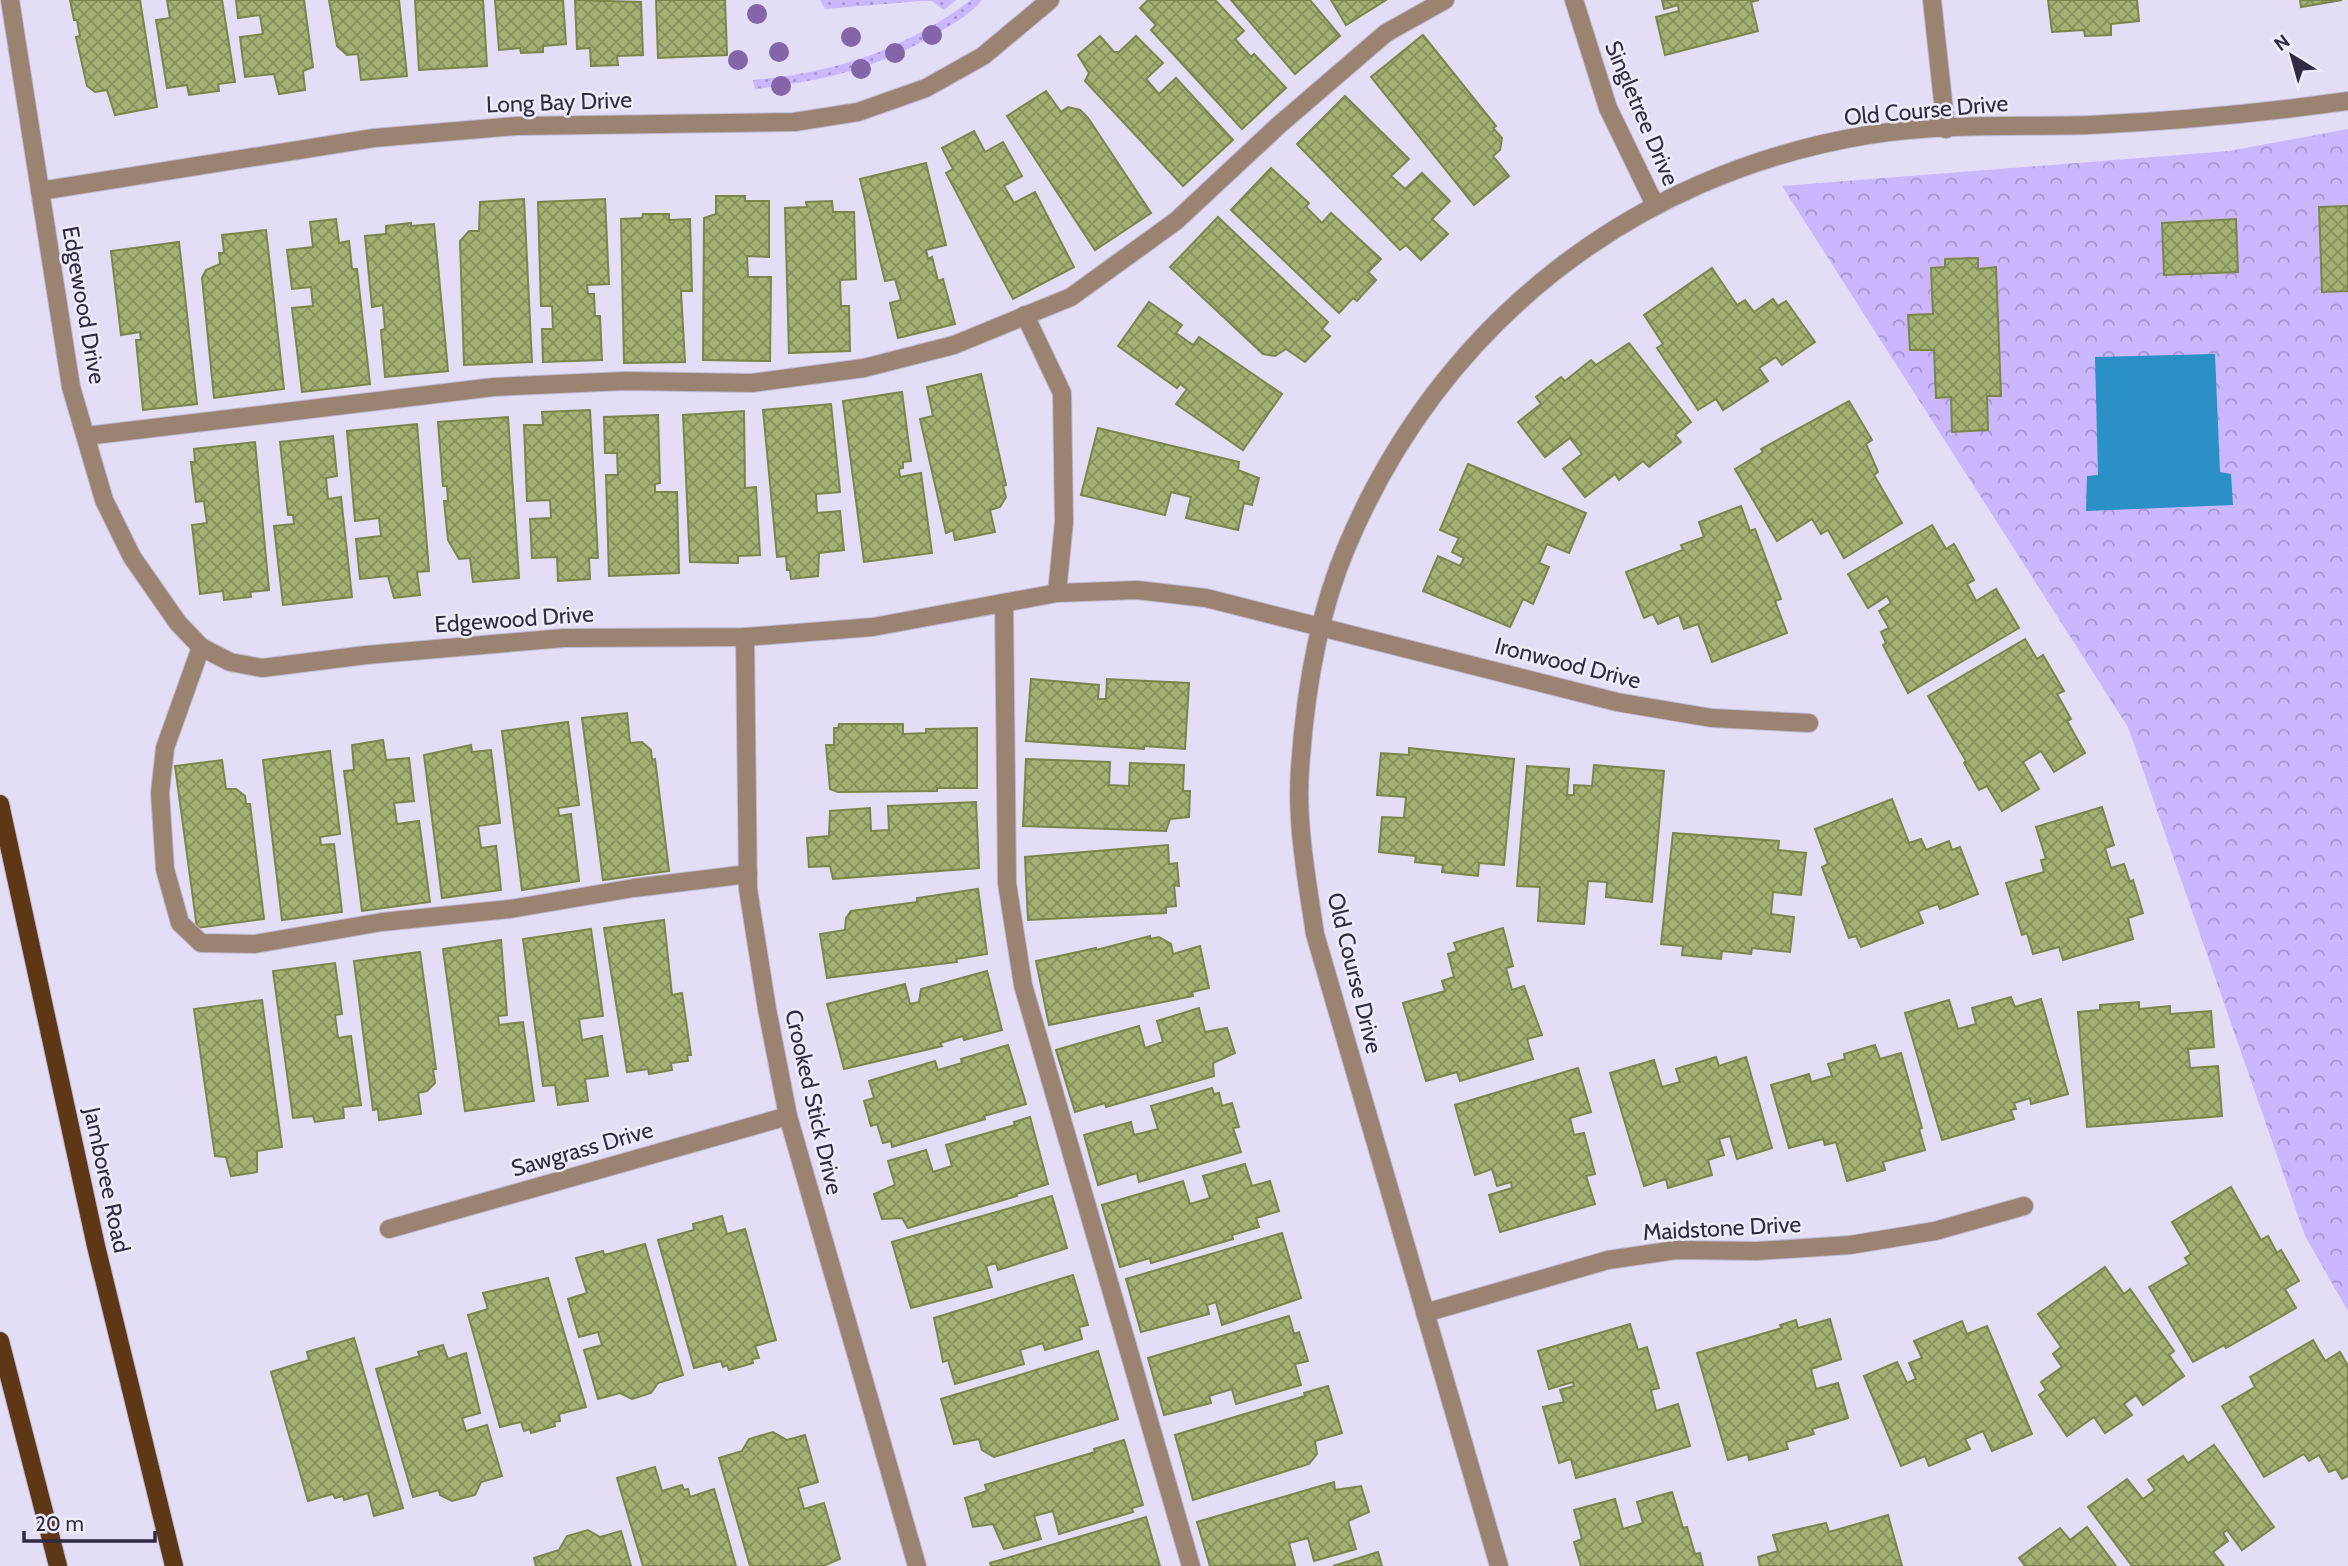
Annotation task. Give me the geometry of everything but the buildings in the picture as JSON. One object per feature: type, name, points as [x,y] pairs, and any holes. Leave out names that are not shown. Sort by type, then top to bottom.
[{"type":"main road","name":"Jamboree Road","points":[[0,804],[96,1246],[174,1566]]},
{"type":"main road","points":[[0,1341],[58,1566]]},
{"type":"street","name":"Edgewood Drive","points":[[10,0],[71,387],[104,500],[132,557],[178,623],[201,647],[230,662],[262,668],[366,654],[564,638],[745,637],[873,627],[1057,593],[1137,590],[1206,598],[1321,626]]},
{"type":"street","name":"Long Bay Drive","points":[[40,191],[374,138],[517,125],[794,122],[858,112],[926,88],[982,56],[1051,0]]},
{"type":"street","points":[[86,436],[494,387],[625,381],[764,382],[889,362],[954,345],[1071,297],[1176,221],[1279,125],[1386,33],[1445,0]]},
{"type":"street","name":"Singletree Drive","points":[[1574,0],[1608,108],[1654,205]]},
{"type":"street","points":[[1932,0],[1946,129]]},
{"type":"street","name":"Old Course Drive","points":[[1499,1566],[1315,934],[1303,856],[1300,772],[1307,691],[1321,626],[1346,547],[1387,463],[1432,394],[1492,324],[1563,263],[1654,205],[1709,180],[1779,155],[1870,135],[2252,114],[2348,101]]},
{"type":"street","points":[[1025,315],[1062,393],[1064,522],[1057,593]]},
{"type":"street","points":[[1004,603],[1007,883],[1023,985],[1191,1566]]},
{"type":"street","name":"Ironwood Drive","points":[[1321,626],[1616,702],[1712,718],[1809,723]]},
{"type":"street","name":"Crooked Stick Drive","points":[[745,637],[748,874],[767,1009],[788,1116],[917,1566]]},
{"type":"street","points":[[201,647],[165,748],[160,793],[165,869],[180,923],[201,943],[255,944],[382,922],[510,909],[634,888],[748,874]]},
{"type":"street","name":"Sawgrass Drive","points":[[389,1229],[788,1116]]},
{"type":"street","name":"Maidstone Drive","points":[[1425,1313],[1608,1260],[1676,1250],[1757,1251],[1850,1245],[1935,1231],[2024,1206]]},
{"type":"green space","points":[[820,0],[956,0],[944,10],[932,1],[825,9]]},
{"type":"green space","points":[[971,0],[982,0],[972,10],[934,35],[890,57],[848,72],[755,89],[753,80],[812,72],[868,56],[920,33]]},
{"type":"green space","points":[[2348,129],[2348,1311],[2305,1236],[2128,727],[1782,186],[2229,151]]},
{"type":"water","points":[[2215,354],[2220,472],[2231,474],[2233,505],[2086,511],[2087,476],[2098,475],[2095,357]]}]
